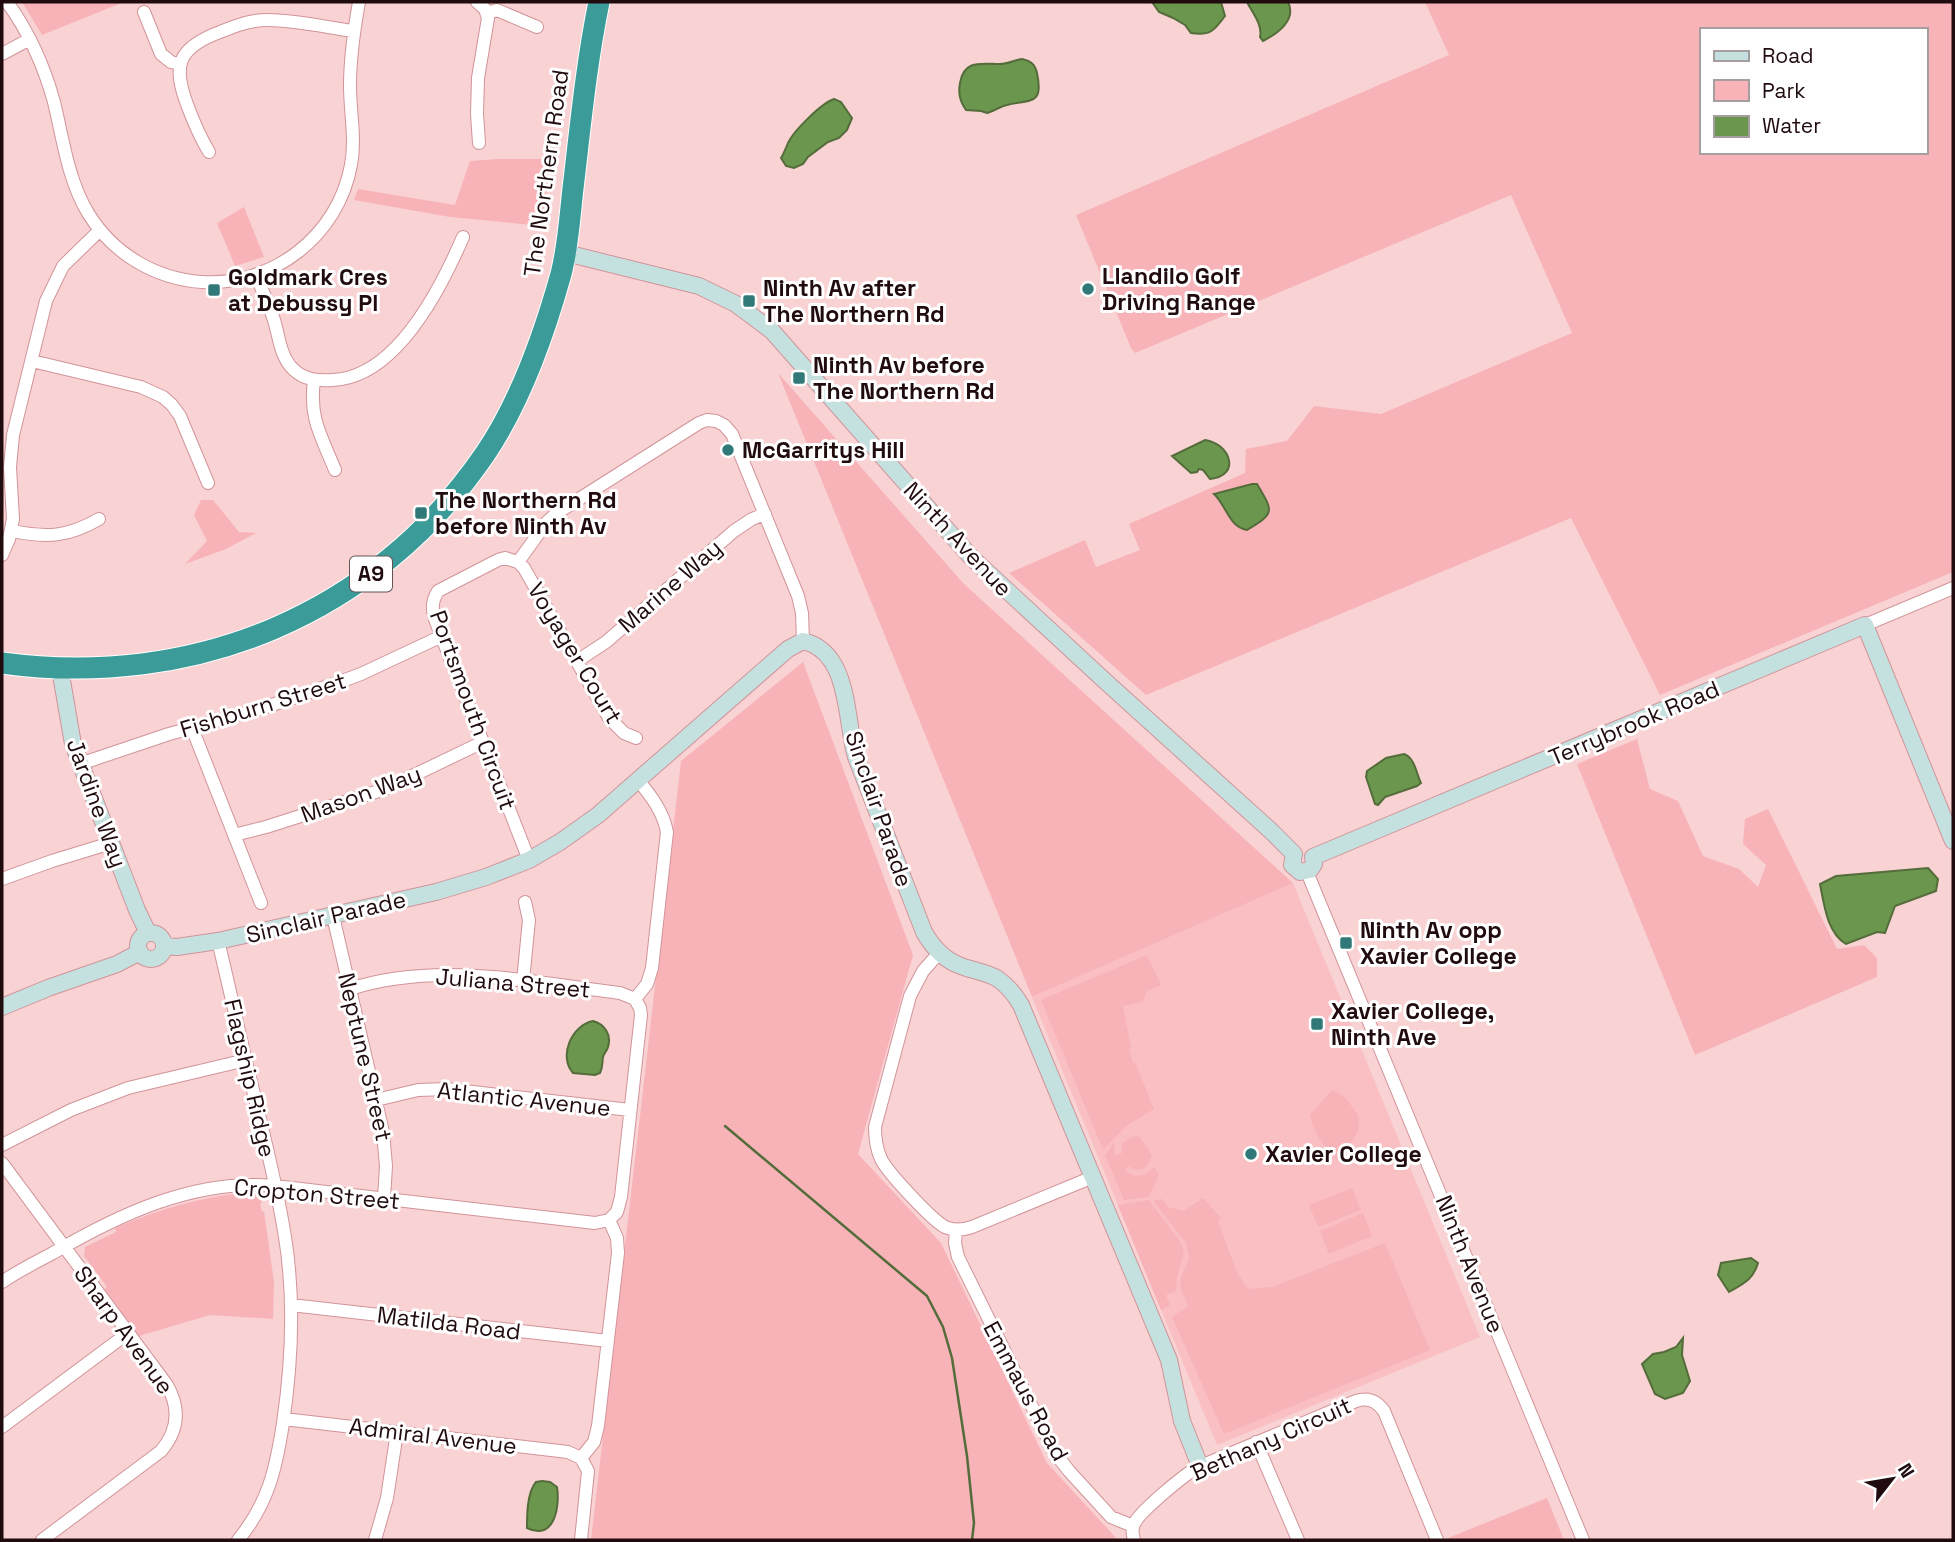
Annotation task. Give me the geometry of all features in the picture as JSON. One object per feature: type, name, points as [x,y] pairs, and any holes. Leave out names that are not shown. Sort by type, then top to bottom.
[{"type":"highway","name":"The Northern Road","points":[[2,663],[60,669],[110,668],[194,655],[273,629],[315,609],[357,584],[394,555],[449,500],[486,453],[499,431],[536,351],[566,253],[584,90],[599,2]]},
{"type":"street","points":[[7,2],[30,40],[50,89],[75,184],[83,204],[100,230],[129,257],[149,268],[191,281],[212,282],[256,275],[288,260],[310,242],[329,220],[343,193],[353,148],[350,80],[359,2]]},
{"type":"street","points":[[478,2],[487,13],[488,23],[478,78],[479,143]]},
{"type":"street","points":[[487,13],[497,10],[537,27]]},
{"type":"street","points":[[144,12],[161,54],[171,62],[180,64]]},
{"type":"street","points":[[209,152],[198,133],[181,90],[179,76],[180,64],[188,51],[200,40],[248,22],[275,20],[354,31]]},
{"type":"street","points":[[2,54],[30,40]]},
{"type":"street","points":[[2,555],[12,531],[12,443],[46,301],[56,277],[68,259],[100,230]]},
{"type":"street","points":[[256,275],[272,313],[280,344],[287,361],[295,371],[314,380],[342,380],[355,377],[370,368],[396,347],[417,323],[435,296],[463,237]]},
{"type":"street","name":"Ninth Avenue","points":[[566,253],[699,286],[736,304],[772,331],[971,557],[1271,831],[1294,854],[1291,861],[1294,868],[1300,872],[1310,864],[1583,1540]]},
{"type":"street","points":[[32,361],[141,387],[163,397],[180,416],[208,483]]},
{"type":"street","points":[[314,380],[314,418],[335,470]]},
{"type":"street","points":[[518,562],[547,522],[557,513],[699,424],[707,420],[720,423],[732,434],[800,603],[803,613],[803,641]]},
{"type":"street","name":"Marine Way","points":[[577,661],[606,642],[734,531],[765,514]]},
{"type":"street","points":[[12,531],[60,535],[74,532],[99,519]]},
{"type":"street","name":"Portsmouth Circuit","points":[[518,562],[505,558],[498,560],[438,592],[432,608],[529,860]]},
{"type":"street","name":"Voyager Court","points":[[518,562],[524,568],[609,718],[624,733],[636,738]]},
{"type":"street","name":"Terrybrook Road","points":[[1310,864],[1953,587]]},
{"type":"street","points":[[1865,625],[1953,841]]},
{"type":"street","name":"Fishburn Street","points":[[80,764],[334,684],[442,636]]},
{"type":"street","name":"Sinclair Parade","points":[[164,946],[177,947],[218,941],[333,916],[464,884],[529,860],[577,830],[788,649],[803,641],[811,643],[824,653],[837,670],[847,700],[851,741],[856,757],[924,933],[939,953]]},
{"type":"street","name":"Jardine Way","points":[[60,669],[80,764],[148,933]]},
{"type":"street","points":[[192,728],[261,903]]},
{"type":"street","name":"Mason Way","points":[[234,835],[278,824],[385,789],[483,742]]},
{"type":"street","points":[[581,1540],[588,1476],[587,1465],[581,1458],[597,1435],[618,1253],[617,1238],[610,1220],[617,1212],[621,1197],[642,1014],[635,999],[647,984],[652,968],[667,832],[659,807],[638,780]]},
{"type":"street","points":[[2,878],[111,843]]},
{"type":"street","points":[[523,981],[529,920],[526,902]]},
{"type":"street","name":"Neptune Street","points":[[333,916],[386,1150],[384,1198]]},
{"type":"street","points":[[148,933],[159,936],[164,946],[161,954],[154,958],[146,958],[140,952],[139,940],[148,933]]},
{"type":"street","name":"Flagship Ridge","points":[[218,941],[275,1186],[285,1240],[291,1305],[290,1363],[276,1462],[258,1514],[238,1540]]},
{"type":"street","points":[[2,1007],[117,964],[140,952]]},
{"type":"street","points":[[1093,1177],[972,1227],[956,1230],[937,1221],[891,1173],[880,1157],[875,1127],[911,996],[923,971],[939,953],[962,966],[998,979],[1014,994],[1028,1019],[1169,1360],[1182,1421],[1200,1466]]},
{"type":"street","name":"Juliana Street","points":[[350,989],[397,978],[443,974],[620,993],[635,999]]},
{"type":"street","points":[[2,1145],[49,1120],[102,1097],[149,1082],[246,1060]]},
{"type":"street","name":"Atlantic Avenue","points":[[376,1100],[418,1090],[447,1089],[630,1110]]},
{"type":"street","name":"Sharp Avenue","points":[[2,1163],[167,1385],[176,1408],[173,1433],[153,1458],[42,1540]]},
{"type":"street","name":"Cropton Street","points":[[2,1282],[110,1222],[169,1199],[224,1186],[275,1186],[595,1223],[610,1220]]},
{"type":"street","name":"Emmaus Road","points":[[956,1230],[958,1258],[1055,1453],[1111,1517],[1133,1526]]},
{"type":"street","name":"Matilda Road","points":[[291,1305],[608,1341]]},
{"type":"street","points":[[2,1427],[128,1334]]},
{"type":"street","name":"Bethany Circuit","points":[[1133,1526],[1172,1486],[1200,1466],[1366,1399],[1374,1401],[1384,1411],[1437,1540]]},
{"type":"street","name":"Admiral Avenue","points":[[284,1419],[568,1452],[581,1458]]},
{"type":"street","points":[[374,1540],[387,1497],[397,1432]]},
{"type":"street","points":[[1256,1443],[1298,1540]]},
{"type":"street","points":[[1133,1526],[1134,1540]]},
{"type":"shaded area","name":"Xavier College","points":[[1293,883],[1480,1337],[1217,1445],[1032,997]]},
{"type":"green space","points":[[22,2],[124,2],[42,35]]},
{"type":"green space","points":[[1425,2],[1953,2],[1953,572],[1660,695],[1571,518],[1146,695],[1009,573],[1085,540],[1096,567],[1140,550],[1129,524],[1245,473],[1246,449],[1287,441],[1314,406],[1381,414],[1572,333],[1511,195],[1135,353],[1076,215],[1449,55]]},
{"type":"green space","points":[[551,159],[542,226],[450,217],[354,200],[358,189],[455,205],[470,161]]},
{"type":"green space","points":[[244,207],[264,257],[235,266],[217,223]]},
{"type":"green space","points":[[778,373],[964,584],[1293,883],[1032,997]]},
{"type":"green space","points":[[201,500],[213,500],[239,532],[256,533],[226,549],[185,564],[207,541],[194,515]]},
{"type":"green space","points":[[803,662],[913,955],[858,1154],[941,1243],[1047,1463],[1118,1540],[591,1540],[681,761]]},
{"type":"green space","points":[[1637,739],[1650,789],[1678,801],[1703,856],[1739,869],[1758,887],[1766,865],[1743,844],[1745,819],[1768,809],[1837,949],[1864,945],[1877,958],[1877,977],[1695,1055],[1577,764]]},
{"type":"green space","points":[[1147,955],[1161,985],[1147,991],[1143,1002],[1123,1006],[1133,1063],[1135,1062],[1154,1109],[1126,1126],[1103,1150],[1041,1000]]},
{"type":"green space","points":[[1332,1090],[1345,1097],[1358,1115],[1359,1129],[1342,1152],[1341,1164],[1318,1136],[1310,1115]]},
{"type":"green space","points":[[1134,1136],[1140,1137],[1152,1155],[1143,1169],[1136,1170],[1128,1166],[1125,1170],[1140,1176],[1154,1167],[1159,1174],[1149,1197],[1124,1200],[1105,1155],[1114,1143],[1115,1155],[1121,1154],[1122,1143]]},
{"type":"green space","points":[[1352,1188],[1361,1210],[1318,1227],[1309,1205]]},
{"type":"green space","points":[[251,1192],[260,1198],[262,1212],[264,1211],[274,1282],[273,1319],[210,1315],[139,1336],[104,1289],[107,1287],[84,1256],[85,1247],[116,1232],[115,1228],[165,1209],[198,1200]]},
{"type":"green space","points":[[1203,1198],[1221,1218],[1218,1221],[1230,1254],[1248,1289],[1272,1287],[1385,1243],[1430,1350],[1224,1434],[1172,1317],[1188,1306],[1180,1280],[1189,1258],[1186,1243],[1154,1202],[1162,1199],[1168,1207],[1184,1211]]},
{"type":"green space","points":[[1149,1200],[1181,1243],[1184,1252],[1176,1291],[1166,1295],[1170,1305],[1161,1310],[1118,1205]]},
{"type":"green space","points":[[1363,1213],[1372,1236],[1329,1254],[1320,1231]]},
{"type":"green space","points":[[1547,1498],[1564,1540],[1448,1538]]},
{"type":"water","points":[[1152,2],[1221,2],[1225,16],[1211,31],[1203,34],[1191,33],[1185,25],[1159,12]]},
{"type":"water","points":[[1247,2],[1288,2],[1290,15],[1284,26],[1263,41],[1259,23]]},
{"type":"water","points":[[1022,59],[1032,63],[1036,70],[1039,84],[1037,96],[987,113],[966,110],[959,91],[965,70],[975,64],[1003,64]]},
{"type":"water","points":[[834,99],[841,102],[852,118],[847,130],[808,157],[803,164],[794,168],[786,166],[781,158],[791,138],[816,111]]},
{"type":"water","points":[[1205,440],[1221,447],[1229,460],[1226,472],[1220,477],[1210,479],[1199,469],[1191,473],[1172,456]]},
{"type":"water","points":[[1257,484],[1269,511],[1263,519],[1247,530],[1236,525],[1214,494]]},
{"type":"water","points":[[1404,754],[1413,762],[1421,783],[1385,797],[1378,805],[1375,804],[1366,777],[1367,771],[1386,758]]},
{"type":"water","points":[[1928,868],[1938,879],[1936,891],[1895,906],[1885,933],[1877,932],[1846,944],[1834,933],[1827,917],[1820,884],[1836,876]]},
{"type":"water","points":[[593,1021],[604,1027],[609,1038],[601,1071],[595,1075],[573,1073],[567,1058],[569,1042],[579,1028]]},
{"type":"water","points":[[1751,1258],[1758,1263],[1753,1274],[1729,1292],[1718,1275],[1721,1263]]},
{"type":"water","points":[[1683,1338],[1682,1355],[1690,1381],[1683,1393],[1665,1399],[1655,1394],[1642,1364],[1653,1354],[1676,1347]]},
{"type":"water","points":[[542,1481],[557,1487],[558,1503],[550,1526],[536,1531],[527,1528],[528,1504],[536,1482]]},
{"type":"waterway","points":[[725,1126],[927,1296],[943,1327],[952,1358],[967,1456],[974,1523],[972,1540]]},
{"type":"place","name":"Llandilo Golf Driving Range","points":[[1088,289]]},
{"type":"place","name":"Goldmark Cres at Debussy Pl","points":[[214,290]]},
{"type":"place","name":"Ninth Av after The Northern Rd","points":[[749,301]]},
{"type":"place","name":"Ninth Av before The Northern Rd","points":[[799,378]]},
{"type":"place","name":"McGarritys Hill","points":[[728,450]]},
{"type":"place","name":"The Northern Rd before Ninth Av","points":[[421,513]]},
{"type":"place","name":"Ninth Av opp Xavier College","points":[[1346,943]]},
{"type":"place","name":"Xavier College, Ninth Ave","points":[[1317,1024]]},
{"type":"place","name":"Xavier College","points":[[1251,1154]]}]
